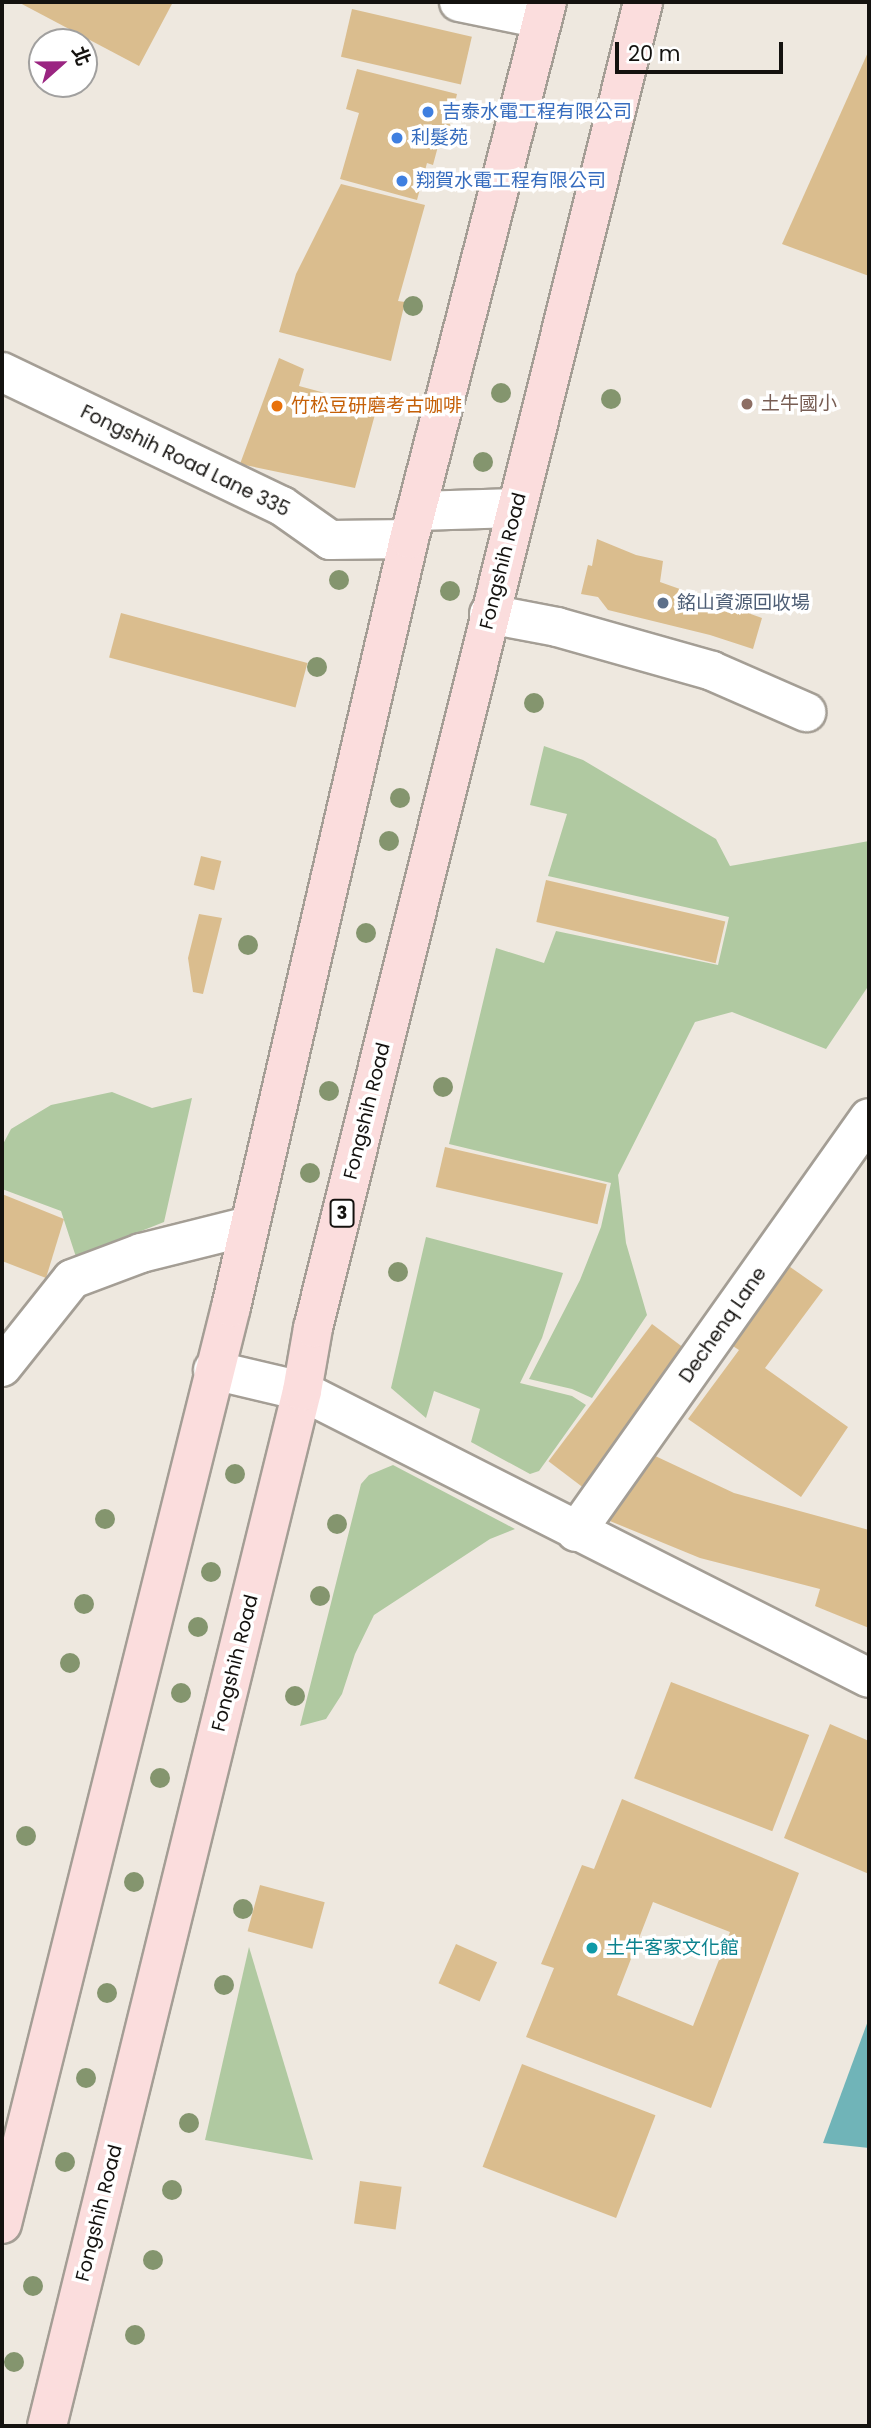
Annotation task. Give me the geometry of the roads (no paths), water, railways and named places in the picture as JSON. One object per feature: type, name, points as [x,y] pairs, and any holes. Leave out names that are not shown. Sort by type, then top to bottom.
[{"type":"main road","name":"Fongshih Road","points":[[47,2426],[302,1391],[313,1328],[643,2]]},
{"type":"main road","points":[[2,2224],[249,1226],[414,525],[544,10]]},
{"type":"street","points":[[459,2],[544,10]]},
{"type":"street","name":"Fongshih Road Lane 335","points":[[2,372],[282,506],[330,540],[516,508]]},
{"type":"street","points":[[489,614],[557,627],[712,671],[806,712]]},
{"type":"street","name":"Dechenq Lane","points":[[576,1532],[869,1118]]},
{"type":"street","points":[[2,1367],[72,1279],[141,1253],[249,1226]]},
{"type":"street","points":[[213,1370],[302,1391],[869,1678]]},
{"type":"water","points":[[869,2018],[869,2148],[823,2143]]},
{"type":"place","name":"吉泰水電工程有限公司","points":[[428,112]]},
{"type":"place","name":"利髮苑","points":[[397,138]]},
{"type":"place","name":"翔賀水電工程有限公司","points":[[402,181]]},
{"type":"place","name":"土牛國小","points":[[747,404]]},
{"type":"place","name":"竹松豆研磨考古咖啡","points":[[277,406]]},
{"type":"place","name":"銘山資源回收場","points":[[663,603]]},
{"type":"place","name":"土牛客家文化館","points":[[592,1948]]}]
